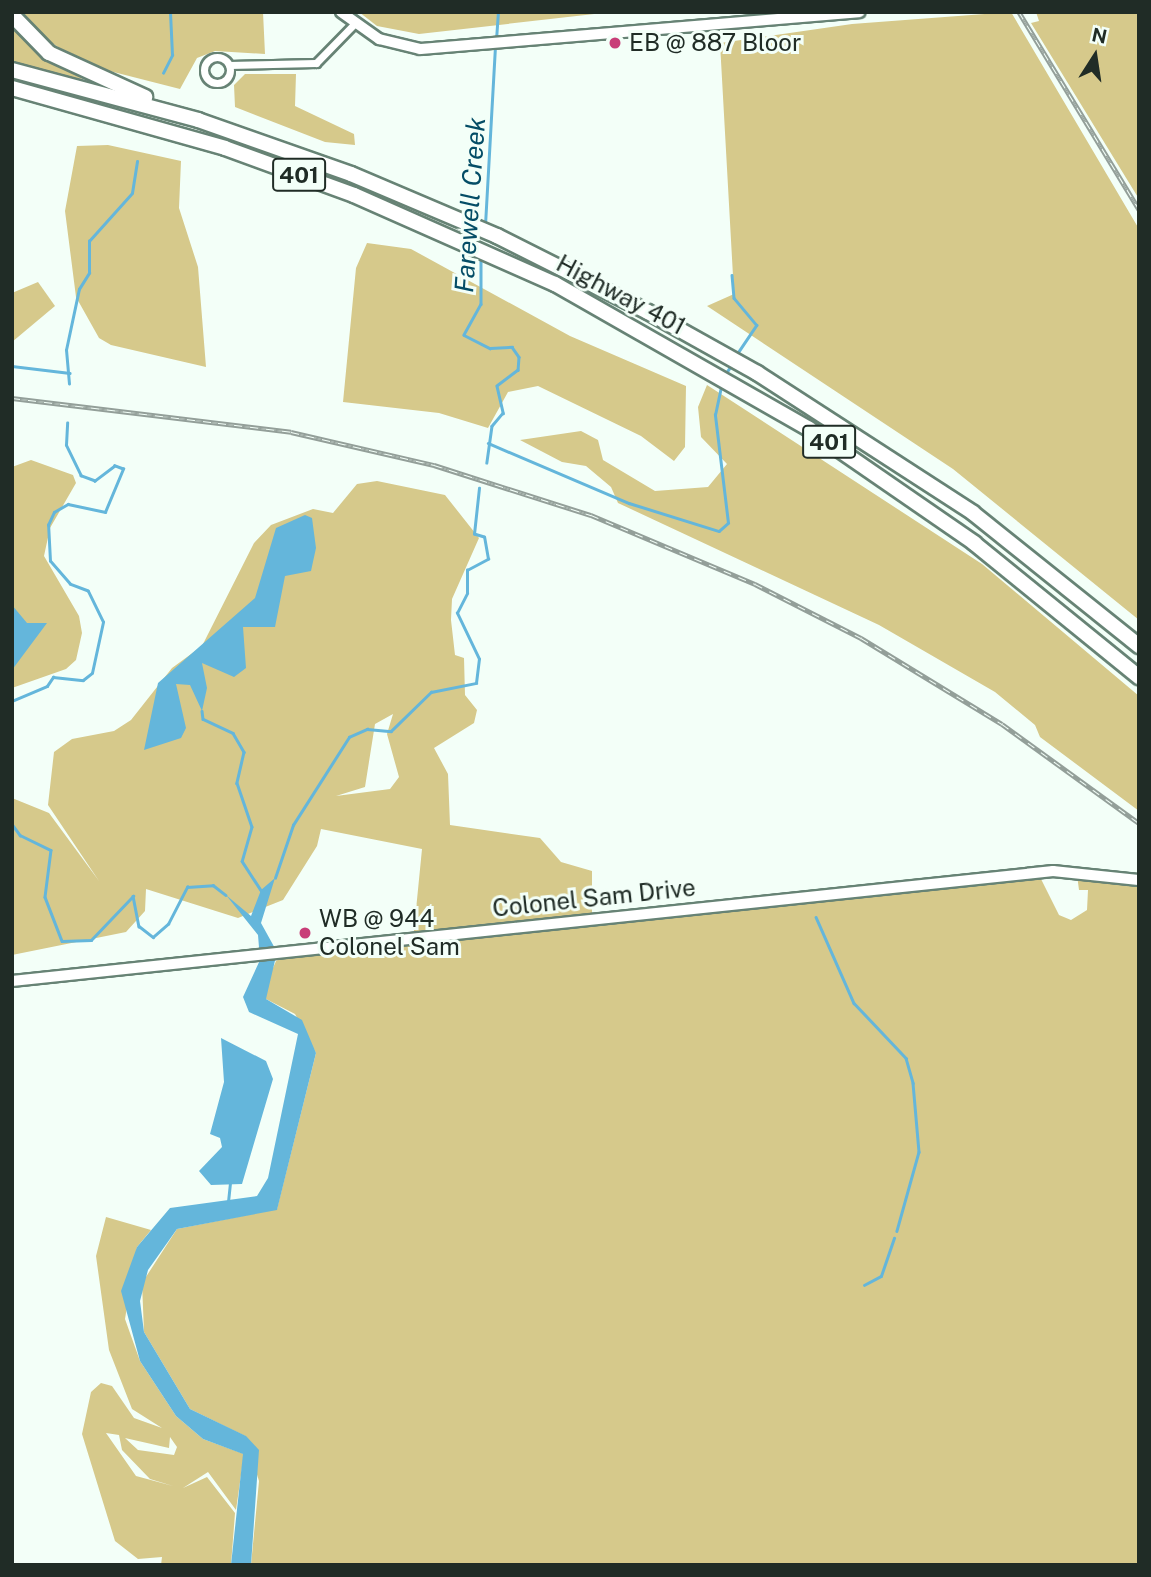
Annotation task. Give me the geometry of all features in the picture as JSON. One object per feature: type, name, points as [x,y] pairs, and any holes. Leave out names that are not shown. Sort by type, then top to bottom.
[{"type":"highway","points":[[12,15],[68,64],[198,120]]},
{"type":"highway","name":"Highway 401","points":[[12,70],[198,120],[467,223],[648,312],[850,431],[973,513],[1139,646]]},
{"type":"highway","name":"Highway 401","points":[[12,88],[225,148],[490,253],[652,335],[809,429],[974,543],[1139,677]]},
{"type":"main road","points":[[341,12],[354,24],[407,47],[511,43],[859,12]]},
{"type":"street","points":[[229,65],[316,63],[354,24]]},
{"type":"street","name":"Colonel Sam Drive","points":[[12,981],[288,949],[1053,871],[1139,880]]},
{"type":"shaded area","points":[[19,12],[263,12],[265,54],[215,51],[197,58],[180,89],[86,65],[38,34]]},
{"type":"shaded area","points":[[359,12],[612,12],[419,34],[377,26]]},
{"type":"shaded area","points":[[1011,12],[1139,229],[1139,620],[953,469],[707,306],[734,294],[720,43],[852,24]]},
{"type":"shaded area","points":[[1036,12],[1139,12],[1139,199],[1031,23],[1039,21]]},
{"type":"shaded area","points":[[12,23],[32,47],[84,80],[12,61]]},
{"type":"shaded area","points":[[245,74],[296,74],[295,106],[354,134],[355,145],[325,142],[235,107],[234,85]]},
{"type":"shaded area","points":[[108,145],[181,161],[179,208],[198,267],[206,367],[111,345],[99,338],[76,297],[65,211],[77,146]]},
{"type":"shaded area","points":[[367,243],[411,249],[570,336],[686,386],[685,447],[674,461],[641,436],[538,386],[508,392],[488,428],[439,413],[343,402],[356,268]]},
{"type":"shaded area","points":[[38,282],[55,306],[12,342],[12,293]]},
{"type":"shaded area","points":[[707,385],[982,564],[1139,696],[1139,811],[1040,737],[1035,725],[995,692],[879,625],[618,503],[611,487],[586,466],[562,462],[520,440],[581,431],[598,440],[603,460],[655,491],[708,487],[727,464],[701,437],[698,407]]},
{"type":"shaded area","points":[[31,460],[73,475],[76,483],[50,528],[44,556],[79,616],[82,633],[76,660],[66,669],[12,688],[12,467]]},
{"type":"shaded area","points":[[377,481],[445,495],[479,538],[452,599],[451,620],[455,655],[464,658],[465,695],[477,710],[474,723],[434,748],[448,774],[450,825],[540,838],[561,862],[592,871],[592,916],[1040,877],[1059,915],[1071,920],[1087,910],[1088,890],[1079,890],[1077,875],[1139,885],[1139,1565],[251,1565],[259,1481],[245,1436],[190,1409],[144,1332],[142,1283],[177,1229],[277,1209],[316,1053],[295,1014],[266,999],[266,984],[276,961],[295,951],[413,940],[422,849],[321,829],[317,846],[283,900],[238,918],[146,889],[145,911],[126,932],[12,955],[12,798],[49,813],[99,881],[48,805],[54,752],[72,739],[114,731],[131,720],[172,668],[202,646],[254,543],[271,525],[313,509],[333,513],[357,484]],"holes":[[[393,714],[387,734],[399,777],[390,789],[336,796],[365,787],[375,724]]]},
{"type":"shaded area","points":[[106,1217],[151,1230],[137,1247],[125,1319],[140,1361],[176,1416],[203,1439],[244,1454],[236,1510],[208,1472],[183,1488],[207,1477],[235,1513],[231,1565],[161,1565],[162,1557],[138,1559],[115,1541],[82,1434],[91,1392],[101,1383],[112,1386],[134,1418],[162,1428],[132,1409],[109,1350],[96,1256]],"holes":[[[106,1433],[119,1435],[122,1450],[150,1479],[173,1486],[136,1476]],[[170,1437],[177,1447],[174,1455],[138,1450],[125,1438],[169,1448]]]},
{"type":"water","points":[[305,515],[312,518],[316,548],[311,571],[285,576],[275,627],[243,627],[246,668],[234,677],[202,663],[207,688],[202,711],[190,685],[176,684],[186,728],[181,738],[144,750],[158,683],[255,598],[276,528]]},
{"type":"water","points":[[12,605],[27,623],[47,623],[12,670]]},
{"type":"water","points":[[275,878],[261,923],[277,952],[266,999],[302,1020],[316,1053],[277,1210],[177,1229],[148,1270],[140,1301],[144,1332],[190,1409],[246,1436],[259,1450],[251,1565],[231,1565],[243,1454],[203,1439],[176,1416],[140,1361],[121,1291],[137,1247],[170,1208],[257,1196],[268,1178],[298,1034],[249,1012],[243,997],[260,960],[258,935],[226,895],[251,916],[261,890]]},
{"type":"water","points":[[221,1038],[266,1061],[273,1079],[242,1184],[211,1185],[199,1171],[222,1147],[220,1138],[210,1134],[224,1082]]},
{"type":"waterway","points":[[163,73],[172,55],[170,12]]},
{"type":"waterway","name":"Farewell Creek","points":[[496,40],[498,12]]},
{"type":"waterway","name":"Farewell Creek","points":[[485,225],[495,47]]},
{"type":"waterway","points":[[69,384],[66,350],[79,289],[89,273],[89,241],[132,193],[137,161]]},
{"type":"waterway","name":"Farewell Creek","points":[[481,256],[481,304],[464,335],[490,348],[512,347],[519,357],[518,370],[497,386],[503,413],[492,426],[487,463]]},
{"type":"waterway","points":[[732,275],[734,298],[757,325],[737,355]]},
{"type":"waterway","points":[[724,376],[732,364]]},
{"type":"waterway","points":[[12,366],[70,373]]},
{"type":"waterway","points":[[488,443],[629,503],[719,531],[728,523],[715,415],[721,386]]},
{"type":"waterway","points":[[12,701],[47,686],[53,677],[83,680],[92,673],[103,622],[88,591],[70,584],[50,561],[48,525],[54,512],[68,504],[105,512],[123,469],[115,466],[95,481],[81,476],[66,445],[67,423]]},
{"type":"waterway","name":"Farewell Creek","points":[[275,878],[293,825],[349,737],[367,729],[391,731],[431,692],[476,683],[479,659],[457,613],[467,593],[467,570],[488,559],[484,537],[474,534],[479,488]]},
{"type":"waterway","points":[[202,711],[203,719],[233,733],[244,752],[237,783],[252,827],[242,861],[261,890]]},
{"type":"waterway","points":[[12,824],[20,835],[51,850],[45,897],[62,941],[91,940],[133,896],[139,926],[153,937],[168,924],[187,887],[213,885],[226,895]]},
{"type":"waterway","points":[[816,917],[854,1003],[906,1058],[913,1083],[919,1152],[897,1231]]},
{"type":"waterway","points":[[228,1202],[230,1183]]},
{"type":"waterway","points":[[864,1285],[881,1276],[894,1238]]},
{"type":"railway","points":[[1019,12],[1139,209]]},
{"type":"railway","points":[[12,398],[291,432],[434,465],[591,515],[755,584],[861,638],[1002,724],[1139,823]]},
{"type":"place","name":"EB @ 887 Bloor","points":[[615,43]]},
{"type":"place","name":"WB @ 944 Colonel Sam","points":[[305,933]]}]
